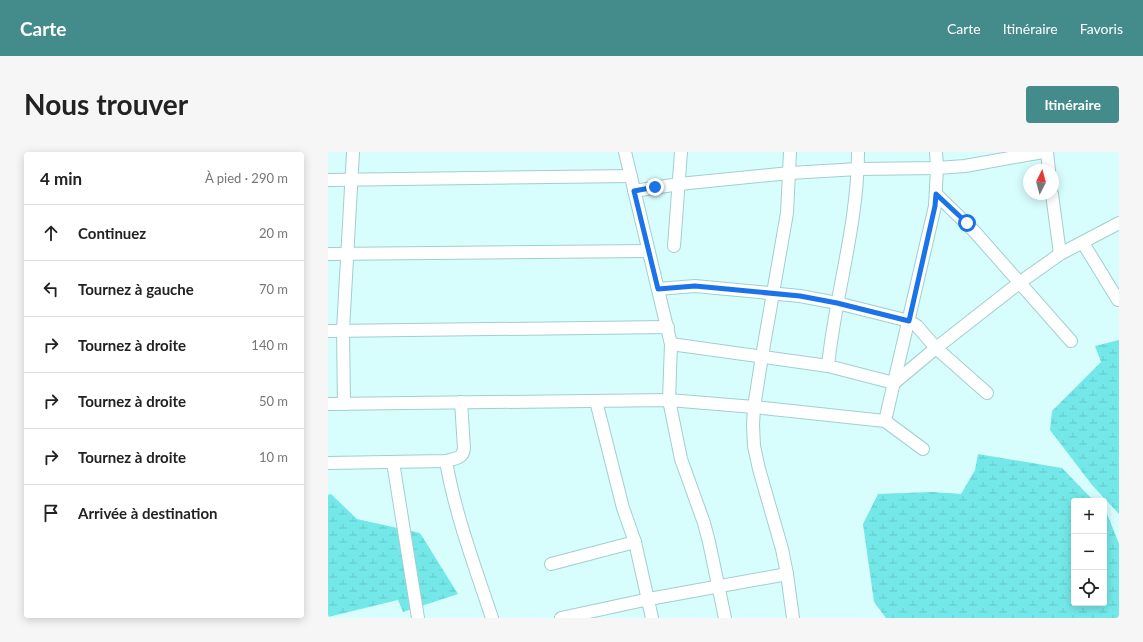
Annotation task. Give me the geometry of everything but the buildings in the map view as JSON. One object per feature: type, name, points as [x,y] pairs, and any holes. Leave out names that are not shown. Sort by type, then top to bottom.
[{"type":"street","points":[[344,404],[343,330],[353,152]]},
{"type":"street","points":[[625,152],[648,251],[668,327],[671,344],[670,400],[681,459],[704,523],[725,618]]},
{"type":"street","points":[[674,246],[681,152]]},
{"type":"street","points":[[790,152],[787,213],[772,292],[754,407],[753,425],[754,446],[782,549],[793,618]]},
{"type":"street","points":[[828,366],[831,337],[852,224],[858,169],[858,152]]},
{"type":"street","points":[[885,421],[935,206],[937,168],[936,152]]},
{"type":"street","points":[[634,191],[679,184],[790,173],[858,169],[937,168],[965,166],[1043,152]]},
{"type":"street","points":[[1047,152],[1048,164]]},
{"type":"street","points":[[328,180],[631,176]]},
{"type":"street","points":[[936,194],[974,231],[1071,341]]},
{"type":"street","points":[[1053,200],[1060,254]]},
{"type":"street","points":[[894,383],[1019,283],[1060,254],[1119,223]]},
{"type":"street","points":[[1083,243],[1118,300]]},
{"type":"street","points":[[328,254],[648,251]]},
{"type":"street","points":[[658,289],[695,286],[772,292],[837,303],[909,321],[917,326],[936,348],[987,393]]},
{"type":"street","points":[[328,331],[668,327]]},
{"type":"street","points":[[671,344],[828,366],[894,383]]},
{"type":"street","points":[[328,404],[670,400],[885,421],[923,449]]},
{"type":"street","points":[[596,401],[623,508],[636,542],[652,618]]},
{"type":"street","points":[[328,463],[446,461],[461,456],[463,454],[461,402]]},
{"type":"street","points":[[446,461],[448,475],[468,545],[492,618]]},
{"type":"street","points":[[393,462],[418,618]]},
{"type":"street","points":[[551,564],[636,542]]},
{"type":"street","points":[[561,618],[575,617],[649,599],[787,574]]},
{"type":"green space","points":[[1119,340],[1119,514],[1107,501],[1107,498],[1104,498],[1092,485],[1050,430],[1052,411],[1101,362],[1095,346]]},
{"type":"green space","points":[[978,454],[1062,468],[1091,498],[1071,498],[1071,606],[1107,606],[1107,515],[1119,544],[1119,618],[886,618],[874,602],[863,524],[878,494],[932,492],[961,494],[975,470]]},
{"type":"green space","points":[[331,494],[357,519],[420,533],[458,594],[403,612],[398,600],[328,617],[328,495]]},
{"type":"route","points":[[655,187],[634,191],[658,289],[695,286],[772,292],[837,303],[909,321],[935,206],[936,194],[967,223]]}]
